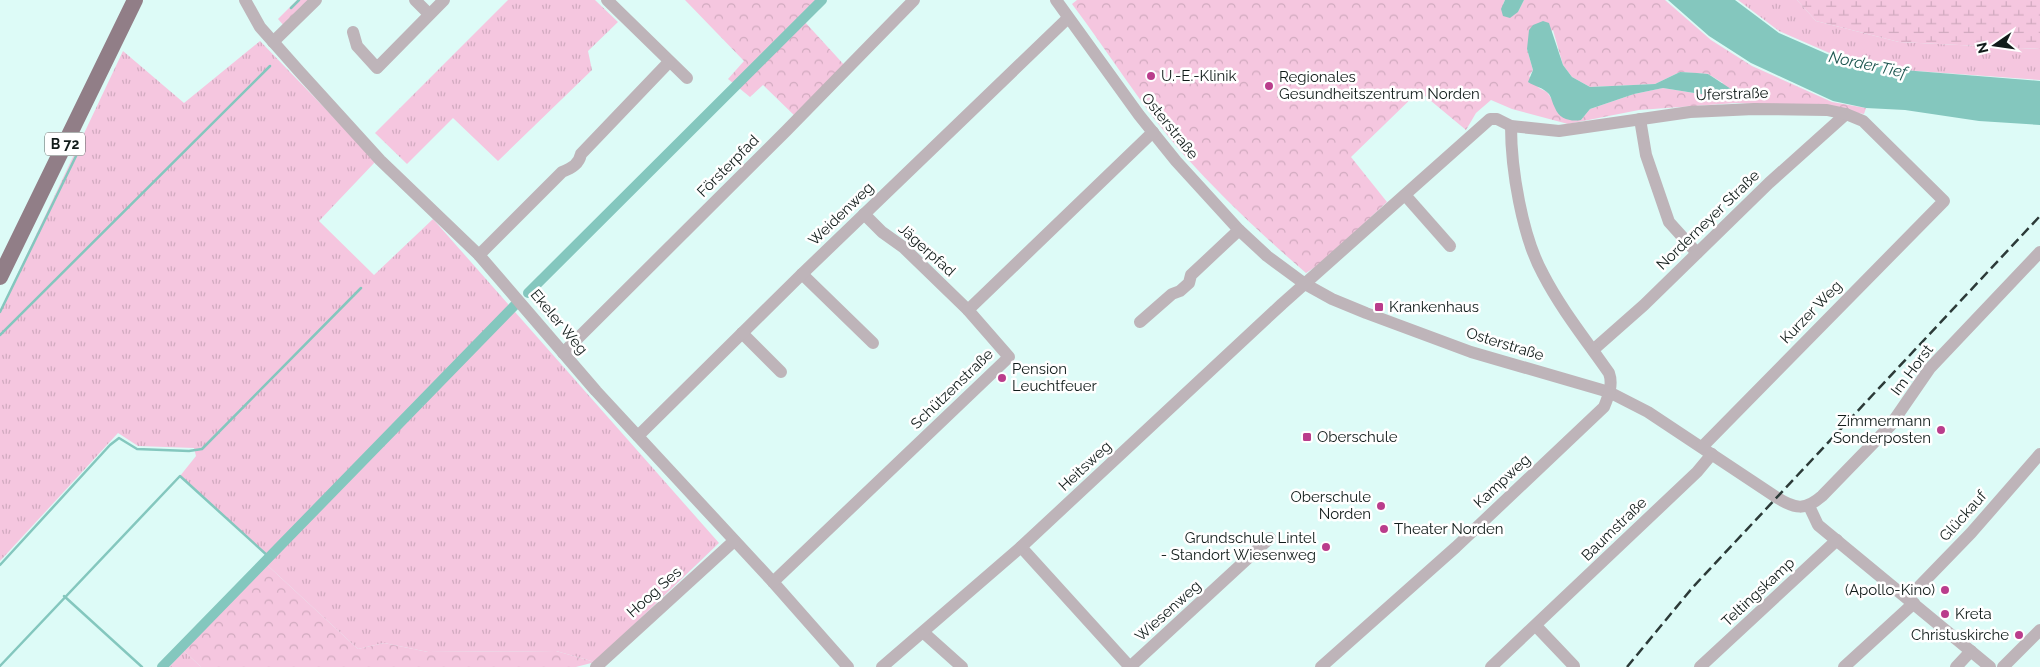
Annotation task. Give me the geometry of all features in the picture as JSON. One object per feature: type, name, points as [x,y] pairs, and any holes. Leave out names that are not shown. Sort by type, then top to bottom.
[{"type":"main road","name":"B 72","points":[[0,277],[135,0]]},
{"type":"street","name":"Ekeler Weg","points":[[245,0],[260,26],[273,42],[380,160],[479,255],[563,353],[734,541],[774,582],[848,667]]},
{"type":"street","points":[[273,42],[316,0]]},
{"type":"street","points":[[415,0],[429,14]]},
{"type":"street","points":[[353,32],[357,46],[377,68],[444,0]]},
{"type":"street","points":[[607,0],[687,78]]},
{"type":"street","name":"Försterpfad","points":[[563,353],[772,145],[914,0]]},
{"type":"street","name":"Osterstraße","points":[[1056,0],[1153,132],[1239,230],[1267,256],[1305,284],[1332,299],[1366,313],[1471,352],[1609,392],[1648,412],[1788,504],[1799,507],[1809,506]]},
{"type":"street","name":"Weidenweg","points":[[638,436],[742,332],[1068,18]]},
{"type":"street","points":[[479,255],[562,172],[565,164],[575,155],[581,154],[669,62]]},
{"type":"street","name":"Uferstraße","points":[[1490,119],[1497,118],[1511,126],[1559,131],[1690,112],[1754,109],[1827,110],[1846,114],[1863,122],[1944,201]]},
{"type":"street","name":"Norderneyer Straße","points":[[1593,350],[1644,305],[1769,183],[1846,114]]},
{"type":"street","name":"Heitsweg","points":[[882,667],[924,633],[1021,547],[1305,284],[1490,119]]},
{"type":"street","points":[[1640,119],[1646,155],[1669,222],[1697,253]]},
{"type":"street","points":[[1511,126],[1517,192],[1536,257],[1542,272],[1564,311],[1609,372],[1611,385],[1609,392]]},
{"type":"street","points":[[968,310],[1153,132]]},
{"type":"street","points":[[1405,195],[1450,246]]},
{"type":"street","name":"Kurzer Weg","points":[[1707,450],[1944,201]]},
{"type":"street","name":"Jägerpfad","points":[[864,214],[903,247],[968,310]]},
{"type":"street","points":[[1140,322],[1172,294],[1180,291],[1189,283],[1191,275],[1239,230]]},
{"type":"street","name":"Im Horst","points":[[1809,506],[1822,496],[1890,426],[1930,368],[2040,252]]},
{"type":"street","points":[[802,274],[873,344]]},
{"type":"street","name":"Schützenstraße","points":[[774,582],[1009,357],[968,310]]},
{"type":"street","points":[[742,332],[781,372]]},
{"type":"street","name":"Kampweg","points":[[1321,667],[1456,547],[1604,407],[1609,392]]},
{"type":"street","name":"Baumstraße","points":[[1491,667],[1697,472],[1707,450]]},
{"type":"street","name":"Glückauf","points":[[1844,667],[1911,600],[2040,454]]},
{"type":"street","points":[[1809,506],[1818,525],[1990,667]]},
{"type":"street","name":"Wiesenweg","points":[[1021,547],[1130,667],[1270,538]]},
{"type":"street","name":"Teltingskamp","points":[[1700,667],[1837,540]]},
{"type":"street","name":"Hoog Ses","points":[[596,667],[734,541]]},
{"type":"street","points":[[1536,626],[1569,665]]},
{"type":"street","points":[[2003,667],[2040,630]]},
{"type":"street","points":[[924,633],[962,667]]},
{"type":"street","points":[[1956,667],[1971,651]]},
{"type":"green space","points":[[297,0],[311,0],[284,26],[278,19]]},
{"type":"green space","points":[[508,0],[595,0],[618,22],[588,51],[592,70],[498,161],[453,118],[407,164],[375,133]]},
{"type":"green space","points":[[685,0],[824,0],[804,21],[847,68],[798,119],[763,85],[750,97],[728,79],[744,61]]},
{"type":"green space","points":[[1077,0],[1505,0],[1503,4],[1518,12],[1524,0],[1665,0],[1711,40],[1752,66],[1832,102],[1866,108],[1864,114],[1824,107],[1736,103],[1639,110],[1568,124],[1512,109],[1491,100],[1476,113],[1466,130],[1419,91],[1351,157],[1387,202],[1323,262],[1306,273],[1274,245],[1183,154],[1140,99],[1072,4]],"holes":[[[1553,30],[1563,65],[1572,77],[1590,87],[1655,84],[1680,72],[1708,74],[1723,83],[1700,94],[1663,88],[1634,94],[1590,109],[1581,120],[1551,98],[1547,92],[1539,88],[1529,76],[1533,70],[1527,49]]]},
{"type":"green space","points":[[1738,0],[1797,0],[1816,21],[1899,42],[2040,49],[2040,80],[1903,70],[1834,55],[1779,31]]},
{"type":"green space","points":[[1797,0],[2040,0],[2040,49],[1899,42],[1816,21]]},
{"type":"green space","points":[[260,41],[376,161],[319,221],[374,275],[433,219],[719,543],[595,662],[556,651],[428,652],[384,643],[358,649],[266,564],[268,557],[180,476],[196,456],[194,448],[138,446],[118,433],[0,561],[0,311],[123,51],[184,103]]},
{"type":"green space","points":[[266,564],[358,649],[384,643],[428,652],[556,651],[595,662],[576,667],[201,667],[184,651]]},
{"type":"green space","points":[[184,651],[201,667],[169,667]]},
{"type":"water","points":[[1505,0],[1524,0],[1518,12],[1510,18],[1503,16],[1501,9]]},
{"type":"water","name":"Norder Tief","points":[[1668,0],[1735,0],[1779,33],[1834,57],[1903,70],[2040,81],[2040,125],[1979,121],[1905,110],[1866,108],[1833,101],[1751,63],[1709,36]]},
{"type":"water","points":[[1543,21],[1549,23],[1563,65],[1572,77],[1590,87],[1655,84],[1680,72],[1708,74],[1731,89],[1729,93],[1713,96],[1663,88],[1634,94],[1590,109],[1581,120],[1573,121],[1566,119],[1559,115],[1547,92],[1528,82],[1533,70],[1527,49],[1529,30],[1533,25]]},
{"type":"waterway","points":[[291,8],[299,0]]},
{"type":"waterway","points":[[528,293],[822,0]]},
{"type":"waterway","points":[[0,335],[270,66]]},
{"type":"waterway","points":[[0,312],[78,152]]},
{"type":"waterway","points":[[0,565],[110,445],[119,438],[137,449],[189,451],[202,449],[361,288]]},
{"type":"waterway","points":[[162,667],[515,305]]},
{"type":"waterway","points":[[0,666],[180,476],[269,557]]},
{"type":"waterway","points":[[64,596],[142,667]]},
{"type":"railway","points":[[1627,667],[1693,587],[2040,216]]},
{"type":"place","name":"U.-E.-Klinik","points":[[1151,76]]},
{"type":"place","name":"Regionales Gesundheitszentrum Norden","points":[[1269,86]]},
{"type":"place","name":"Krankenhaus","points":[[1379,307]]},
{"type":"place","name":"Pension Leuchtfeuer","points":[[1002,378]]},
{"type":"place","name":"Zimmermann Sonderposten","points":[[1941,430]]},
{"type":"place","name":"Oberschule","points":[[1307,437]]},
{"type":"place","name":"Oberschule Norden","points":[[1381,506]]},
{"type":"place","name":"Theater Norden","points":[[1384,529]]},
{"type":"place","name":"Grundschule Lintel - Standort Wiesenweg","points":[[1326,547]]},
{"type":"place","name":"(Apollo-Kino)","points":[[1945,590]]},
{"type":"place","name":"Kreta","points":[[1945,614]]},
{"type":"place","name":"Christuskirche","points":[[2019,635]]}]
